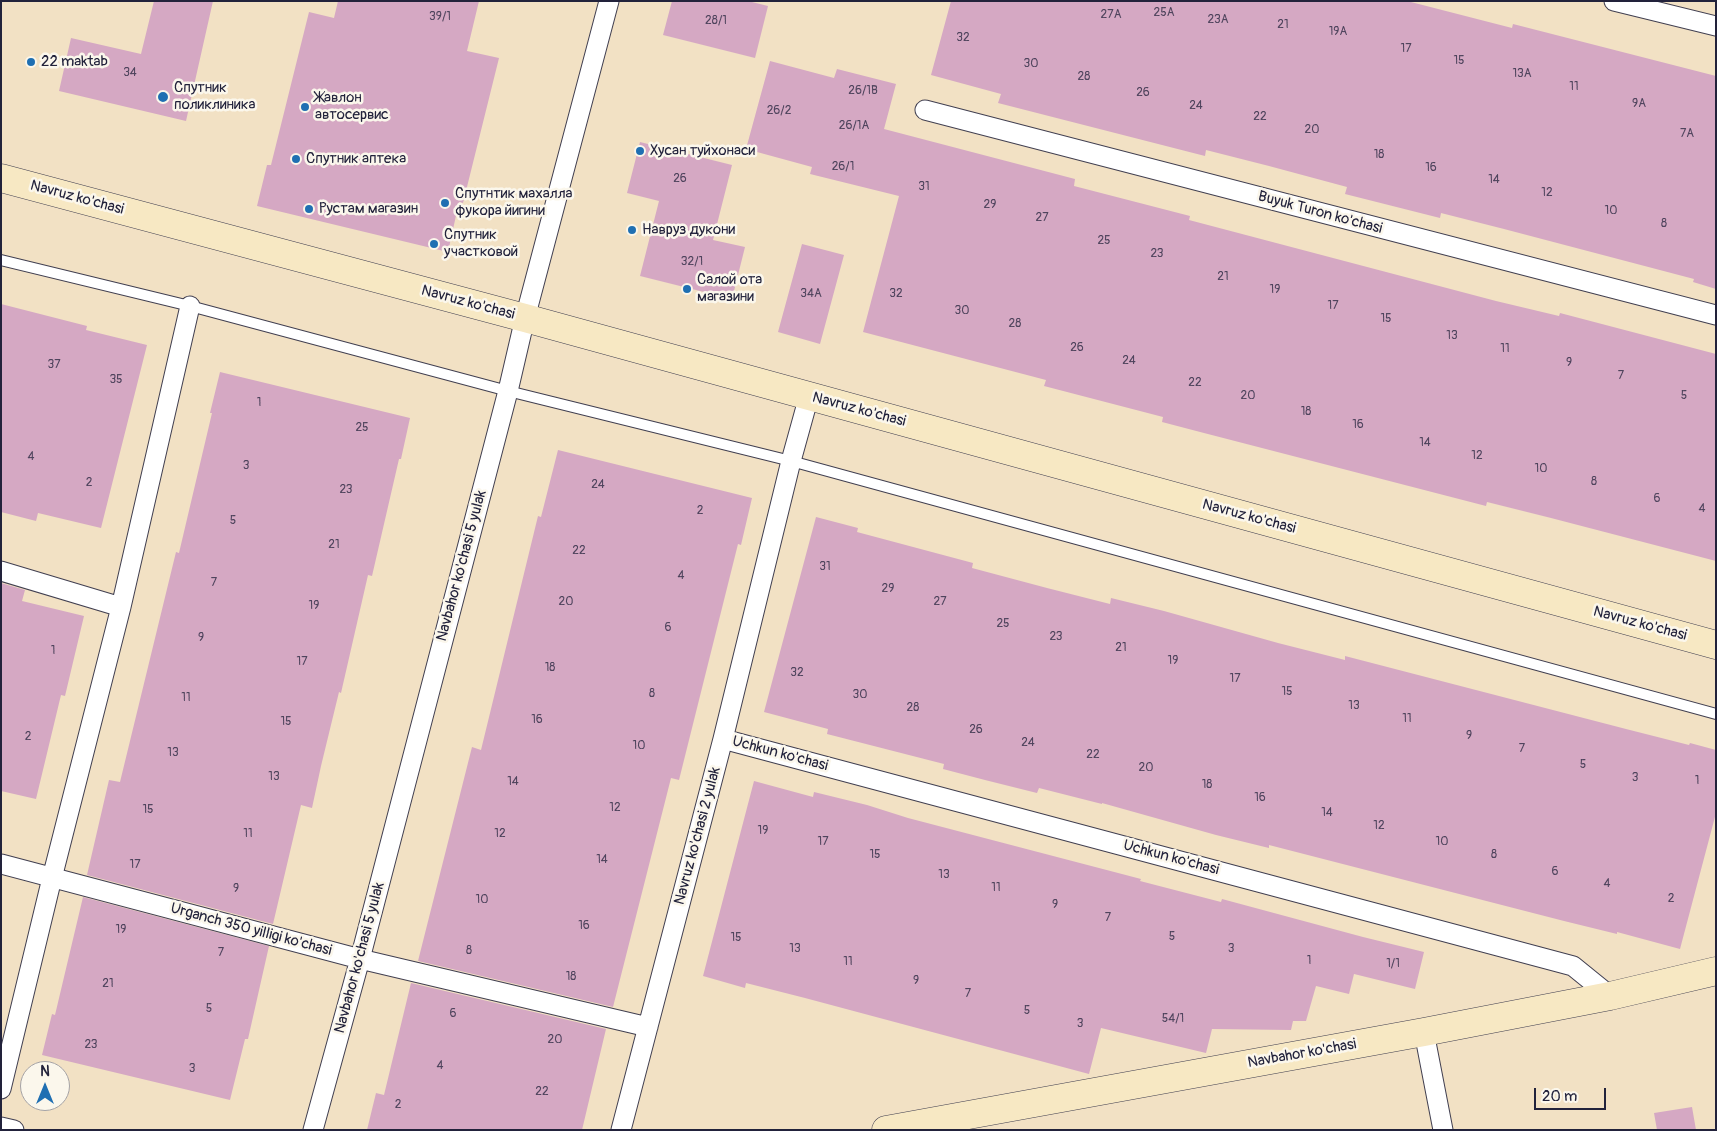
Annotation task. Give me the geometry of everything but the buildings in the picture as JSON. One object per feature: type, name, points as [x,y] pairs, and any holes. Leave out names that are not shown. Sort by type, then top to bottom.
[{"type":"street","name":"Navbahor ko'chasi 5 yulak","points":[[313,1130],[360,959],[508,391],[525,318],[609,1]]},
{"type":"street","points":[[1614,1],[1716,26]]},
{"type":"street","name":"Buyuk Turon ko'chasi","points":[[925,110],[1716,315]]},
{"type":"street","name":"Navruz ko'chasi","points":[[1,178],[525,318],[1716,645]]},
{"type":"street","points":[[1,1089],[121,607],[190,306]]},
{"type":"street","name":"Navruz ko'chasi 2 yulak","points":[[622,1130],[809,396]]},
{"type":"street","points":[[1,571],[121,607]]},
{"type":"street","name":"Uchkun ko'chasi","points":[[723,739],[1573,966],[1610,996]]},
{"type":"street","name":"Urganch 350 yilligi ko'chasi","points":[[1,864],[360,959],[648,1028]]},
{"type":"street","name":"Navbahor ko'chasi","points":[[886,1130],[1424,1032],[1610,996],[1716,971]]},
{"type":"street","points":[[1424,1032],[1443,1130]]},
{"type":"street","points":[[1,1127],[14,1130]]},
{"type":"lane","points":[[1,260],[190,306],[508,391],[791,461],[1716,714]]},
{"type":"place","name":"22 maktab","points":[[31,62]]},
{"type":"place","name":"Спутник поликлиника","points":[[163,97]]},
{"type":"place","name":"Жавлон автосервис","points":[[305,107]]},
{"type":"place","name":"Хусан туйхонаси","points":[[640,151]]},
{"type":"place","name":"Спутник аптека","points":[[296,159]]},
{"type":"place","name":"Спутнтик махалла фукора йигини","points":[[445,203]]},
{"type":"place","name":"Рустам магазин","points":[[309,209]]},
{"type":"place","name":"Навруз дукони","points":[[632,230]]},
{"type":"place","name":"Спутник участковой","points":[[434,244]]},
{"type":"place","name":"Салой ота магазини","points":[[687,289]]}]
